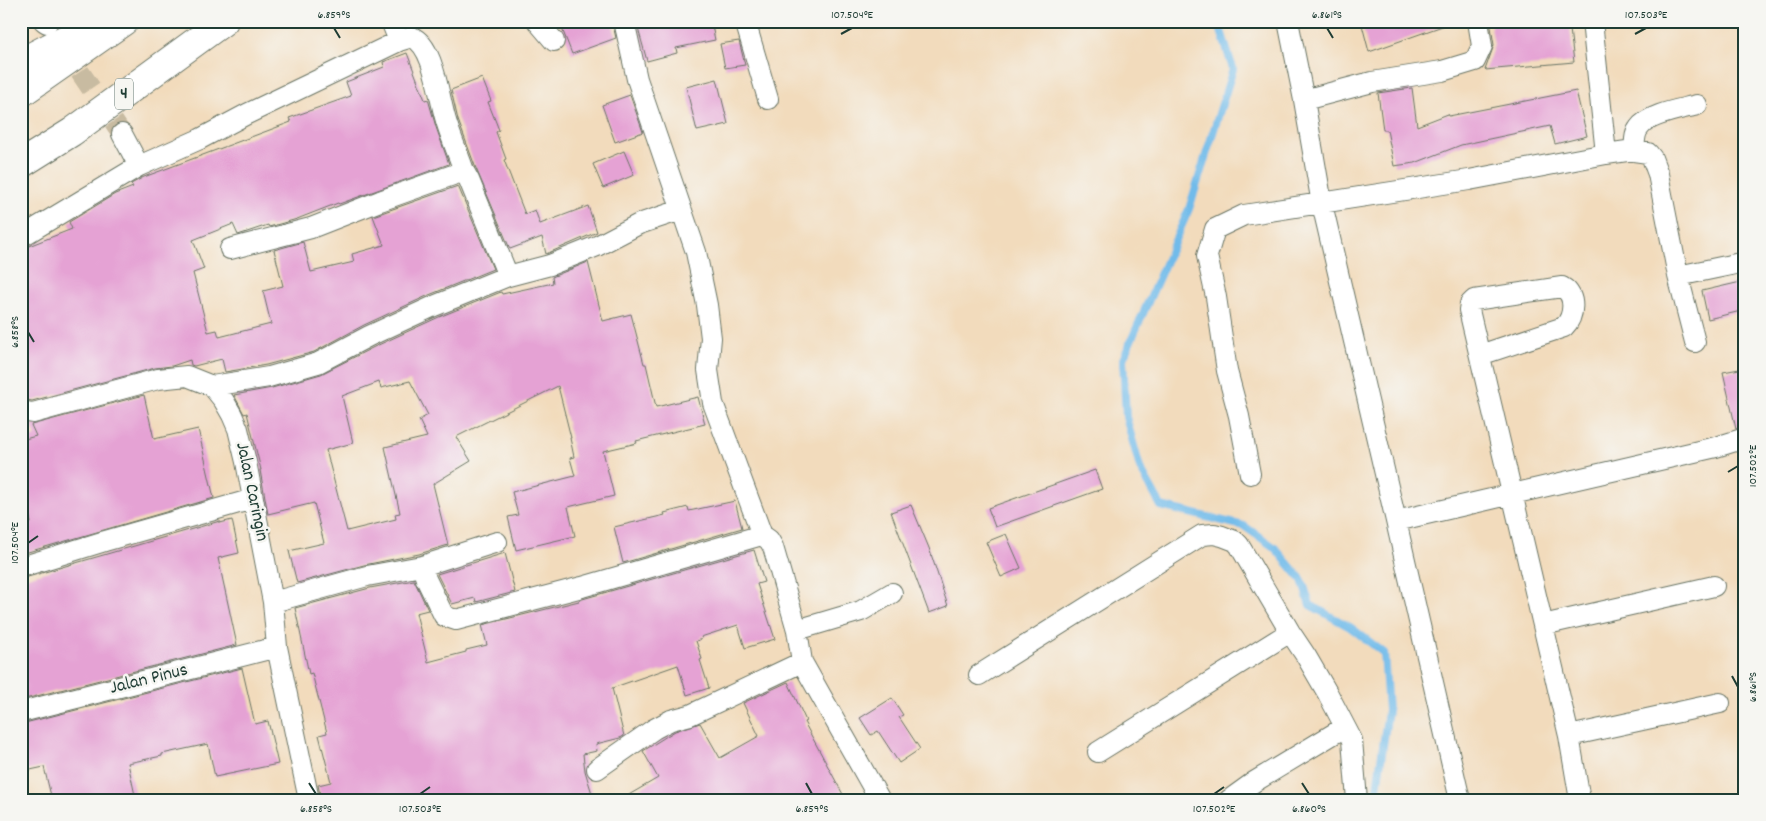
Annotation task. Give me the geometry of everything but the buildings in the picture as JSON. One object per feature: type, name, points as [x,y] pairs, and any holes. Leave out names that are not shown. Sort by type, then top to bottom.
[{"type":"highway","points":[[21,62],[101,21]]},
{"type":"highway","points":[[21,92],[124,21]]},
{"type":"highway","name":"4","points":[[21,164],[72,132],[224,21]]},
{"type":"street","points":[[391,21],[399,41]]},
{"type":"street","points":[[537,21],[554,42]]},
{"type":"street","points":[[624,21],[638,79],[696,252],[707,306],[711,338],[708,370],[713,403],[762,535],[769,540],[773,547],[797,630],[802,662],[880,800]]},
{"type":"street","points":[[745,21],[768,99]]},
{"type":"street","points":[[1288,21],[1322,204],[1460,800]]},
{"type":"street","points":[[1304,100],[1372,82],[1442,71],[1475,62],[1482,46],[1478,21]]},
{"type":"street","points":[[1592,21],[1606,154]]},
{"type":"street","points":[[21,237],[139,166],[200,139],[247,114],[399,41],[412,37],[417,39],[427,53],[447,124],[464,171],[508,276]]},
{"type":"street","points":[[1634,151],[1635,136],[1639,126],[1652,118],[1697,105]]},
{"type":"street","points":[[122,134],[139,166]]},
{"type":"street","points":[[1250,474],[1239,416],[1227,371],[1216,297],[1207,256],[1215,229],[1244,215],[1469,180],[1606,154],[1634,151],[1648,153],[1655,164],[1678,276],[1695,342]]},
{"type":"street","points":[[230,249],[311,228],[340,218],[380,200],[464,171]]},
{"type":"street","points":[[21,411],[33,413],[158,380],[187,376],[212,386],[269,376],[318,363],[369,336],[434,306],[508,276],[550,265],[597,246],[638,224],[681,210]]},
{"type":"street","points":[[1678,276],[1745,262]]},
{"type":"street","points":[[1480,355],[1564,327],[1572,315],[1571,296],[1568,291],[1562,287],[1474,300],[1470,304],[1469,310],[1543,625],[1580,800]]},
{"type":"street","name":"Jalan Caringin","points":[[212,386],[232,415],[238,429],[246,462],[273,602],[277,647],[309,800]]},
{"type":"street","points":[[1396,521],[1716,447],[1745,438]]},
{"type":"street","points":[[21,567],[253,499]]},
{"type":"street","points":[[979,675],[1202,535],[1214,534],[1222,536],[1239,544],[1328,694],[1352,740],[1358,800]]},
{"type":"street","points":[[422,566],[426,579],[444,616],[456,620],[582,587],[762,535]]},
{"type":"street","points":[[273,602],[367,576],[422,566],[498,542]]},
{"type":"street","points":[[1543,625],[1714,586]]},
{"type":"street","points":[[797,630],[861,611],[892,593]]},
{"type":"street","points":[[1098,752],[1290,632]]},
{"type":"street","name":"Jalan Pinus","points":[[21,712],[277,647]]},
{"type":"street","points":[[597,770],[630,745],[671,720],[690,715],[802,662]]},
{"type":"street","points":[[1568,736],[1720,703]]},
{"type":"street","points":[[1229,800],[1254,782],[1344,727]]},
{"type":"waterway","points":[[1218,21],[1233,69],[1189,209],[1123,359],[1126,417],[1140,468],[1161,506],[1244,526],[1274,547],[1302,580],[1310,605],[1350,627],[1384,653],[1388,710],[1377,789],[1380,800]]},
{"type":"tunnel","points":[[63,47],[122,134]]}]
